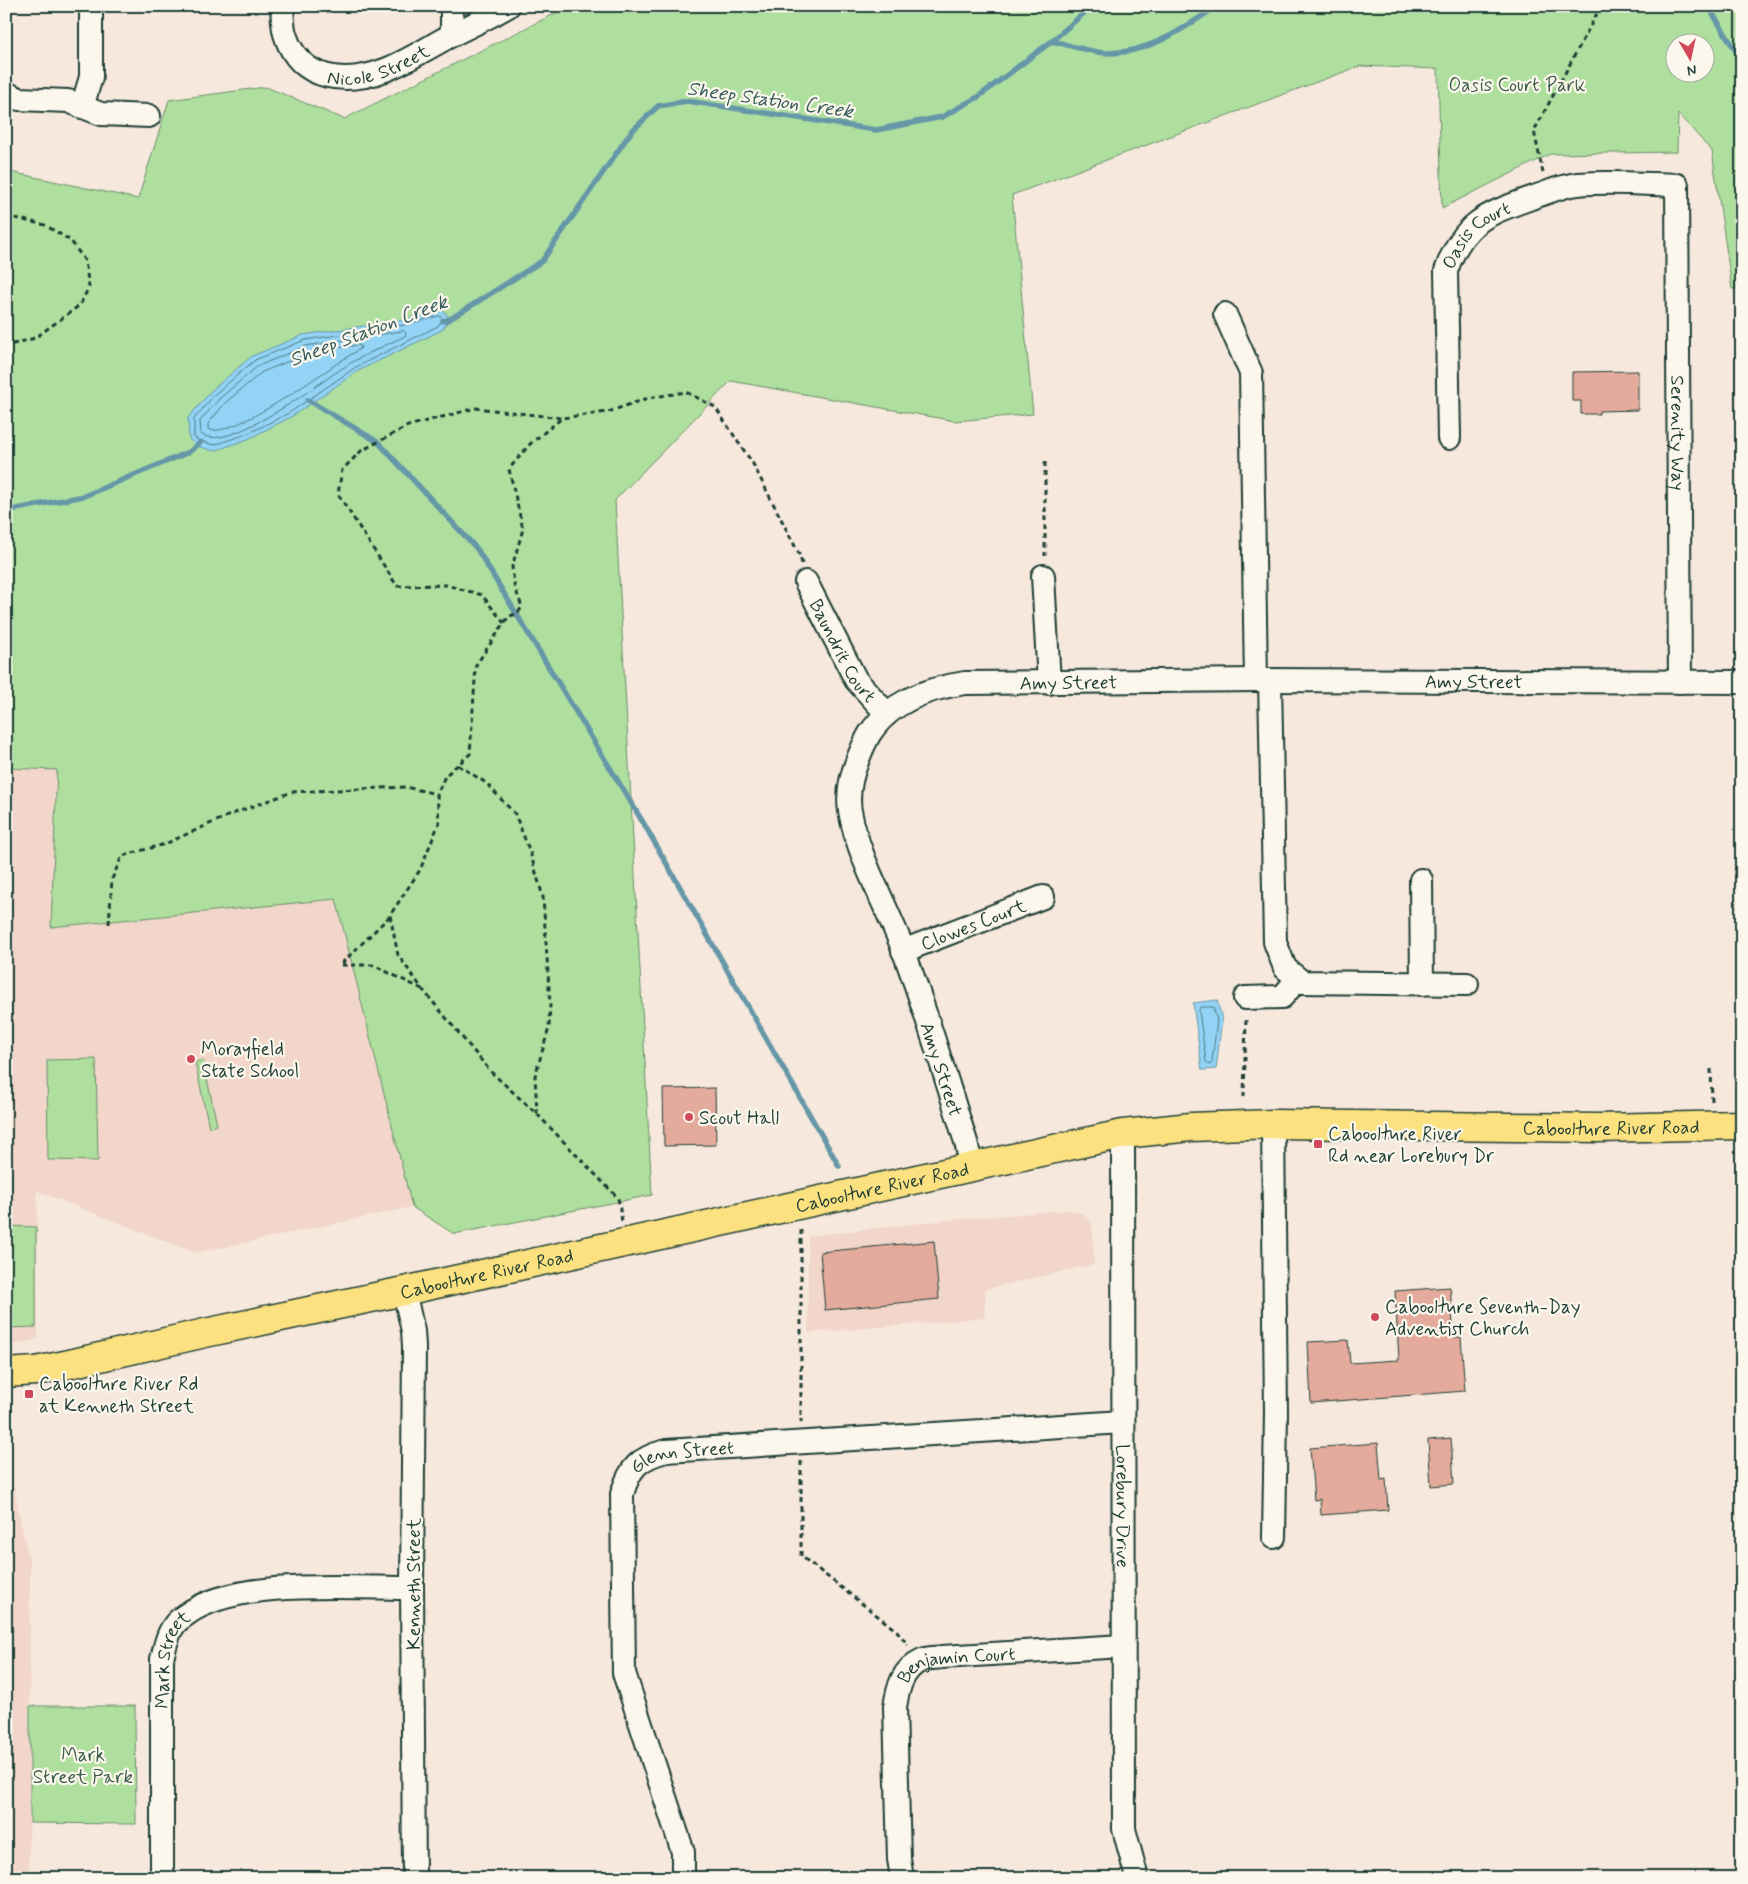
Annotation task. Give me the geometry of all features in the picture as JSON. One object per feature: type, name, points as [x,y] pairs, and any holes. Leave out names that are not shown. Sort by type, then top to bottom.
[{"type":"main road","name":"Caboolture River Road","points":[[6,1382],[36,1371],[205,1333],[1123,1134],[1191,1127],[1273,1124],[1598,1128],[1742,1125]]},
{"type":"main road","name":"Caboolture River Road","points":[[6,1373],[36,1371]]},
{"type":"street","points":[[82,106],[89,90],[91,77],[91,6]]},
{"type":"street","name":"Nicole Street","points":[[282,6],[285,35],[298,60],[310,70],[324,76],[340,78],[384,71],[508,6]]},
{"type":"street","points":[[452,6],[452,35]]},
{"type":"street","points":[[6,93],[19,99],[60,100],[106,115],[149,116]]},
{"type":"street","name":"Oasis Court","points":[[1449,438],[1446,272],[1452,252],[1463,234],[1479,220],[1500,209],[1576,184],[1677,185]]},
{"type":"street","name":"Serenity Way","points":[[1677,185],[1680,682]]},
{"type":"street","points":[[1225,314],[1251,373],[1275,942],[1285,968],[1302,982],[1467,984]]},
{"type":"street","points":[[1043,576],[1049,683]]},
{"type":"street","name":"Baundrit Court","points":[[806,582],[856,680],[887,714]]},
{"type":"street","name":"Amy Street","points":[[972,1168],[966,1142],[904,950],[859,845],[850,809],[850,779],[864,744],[873,728],[887,714],[904,702],[943,686],[965,683],[1263,680],[1742,682]]},
{"type":"street","points":[[1422,880],[1422,984]]},
{"type":"street","name":"Clowes Court","points":[[904,950],[1043,897]]},
{"type":"street","points":[[1251,998],[1282,996],[1298,979]]},
{"type":"street","points":[[1273,1124],[1276,1413],[1274,1537]]},
{"type":"street","name":"Lorebury Drive","points":[[1123,1134],[1124,1829],[1136,1878]]},
{"type":"street","name":"Kenneth Street","points":[[404,1291],[413,1331],[414,1346],[412,1588],[414,1878]]},
{"type":"street","name":"Glenn Street","points":[[681,1878],[683,1874],[683,1852],[624,1673],[622,1494],[626,1479],[636,1464],[648,1455],[666,1450],[1124,1422]]},
{"type":"street","name":"Mark Street","points":[[162,1878],[162,1660],[166,1641],[175,1623],[197,1607],[240,1594],[267,1590],[412,1588]]},
{"type":"street","name":"Benjamin Court","points":[[902,1878],[899,1859],[895,1707],[898,1686],[906,1671],[921,1660],[942,1657],[1123,1646]]},
{"type":"path","points":[[1546,193],[1534,131],[1601,6]]},
{"type":"path","points":[[6,216],[45,225],[71,241],[85,261],[89,287],[80,305],[35,338],[6,346]]},
{"type":"path","points":[[504,623],[482,595],[446,585],[397,586],[338,494],[342,470],[361,451],[408,426],[476,408],[562,418],[608,412],[648,398],[686,392],[714,407],[753,464],[800,556],[806,582]]},
{"type":"path","points":[[423,990],[373,965],[340,965],[390,915],[420,870],[439,823],[437,794],[445,776],[470,754],[476,665],[509,616],[517,614],[522,606],[514,585],[512,567],[523,529],[508,469],[530,444],[562,418]]},
{"type":"path","points":[[1043,576],[1045,556],[1044,462]]},
{"type":"path","points":[[458,765],[486,784],[516,814],[530,852],[543,897],[550,1028],[535,1076],[537,1114]]},
{"type":"path","points":[[109,924],[112,878],[122,856],[164,844],[232,814],[292,792],[405,787],[437,794]]},
{"type":"path","points":[[390,915],[398,956],[423,990],[491,1072],[537,1114],[618,1198],[622,1221]]},
{"type":"path","points":[[1244,1097],[1246,1012],[1256,1006],[1251,998]]},
{"type":"path","points":[[1711,1069],[1712,1101]]},
{"type":"shaded area","name":"Morayfield State School","points":[[6,768],[57,769],[51,927],[336,898],[412,1207],[196,1253],[37,1191],[38,1339],[6,1346]]},
{"type":"shaded area","points":[[1068,1210],[1082,1213],[1092,1223],[1094,1264],[986,1289],[984,1318],[808,1333],[808,1236],[938,1221]]},
{"type":"shaded area","points":[[6,1452],[30,1564],[29,1878],[6,1878]]},
{"type":"green space","name":"Oasis Court Park","points":[[570,6],[1742,6],[1742,289],[1732,289],[1712,151],[1678,114],[1677,152],[1550,154],[1442,208],[1438,69],[1360,66],[1012,195],[1033,414],[955,421],[731,381],[615,500],[652,1195],[454,1234],[412,1207],[336,899],[51,927],[57,770],[6,768],[6,171],[138,199],[169,100],[266,87],[344,119]]},
{"type":"green space","points":[[96,1059],[98,1161],[48,1160],[47,1060]]},
{"type":"green space","points":[[203,1060],[217,1125],[209,1127],[195,1062]]},
{"type":"green space","points":[[6,1226],[36,1227],[36,1327],[6,1328]]},
{"type":"green space","name":"Mark Street Park","points":[[30,1706],[135,1706],[136,1824],[30,1823]]},
{"type":"water","points":[[443,310],[450,319],[442,330],[358,371],[291,417],[248,439],[214,451],[196,446],[189,439],[188,418],[212,390],[252,356],[303,335],[403,320]]},
{"type":"water","points":[[1217,1000],[1222,1019],[1216,1069],[1202,1070],[1193,1003]]},
{"type":"building","points":[[1638,371],[1638,410],[1599,411],[1599,414],[1581,414],[1581,401],[1572,401],[1572,372]]},
{"type":"building","name":"Scout Hall","points":[[715,1088],[716,1145],[664,1146],[663,1089]]},
{"type":"building","points":[[934,1241],[939,1299],[825,1310],[820,1252]]},
{"type":"building","points":[[1450,1287],[1454,1337],[1461,1337],[1465,1391],[1311,1403],[1308,1342],[1348,1340],[1350,1363],[1399,1360],[1395,1291]]},
{"type":"building","points":[[1451,1438],[1454,1484],[1431,1486],[1428,1440]]},
{"type":"building","points":[[1378,1443],[1381,1480],[1386,1479],[1388,1510],[1321,1515],[1320,1499],[1314,1500],[1310,1448]]},
{"type":"waterway","name":"Sheep Station Creek","points":[[443,321],[450,319],[542,261],[631,132],[658,106],[687,101],[876,130],[942,117],[978,97],[1052,41],[1092,6]]},
{"type":"waterway","points":[[1052,41],[1095,52],[1124,52],[1139,49],[1180,31],[1217,6]]},
{"type":"waterway","points":[[1708,6],[1742,61]]},
{"type":"waterway","points":[[308,400],[378,442],[477,549],[644,824],[839,1166]]},
{"type":"waterway","name":"Sheep Station Creek","points":[[6,511],[84,496],[189,452],[201,442]]},
{"type":"place","name":"Morayfield State School","points":[[191,1059]]},
{"type":"place","name":"Scout Hall","points":[[689,1117]]},
{"type":"place","name":"Caboolture River Rd near Lorebury Dr","points":[[1318,1144]]},
{"type":"place","name":"Caboolture Seventh-Day Adventist Church","points":[[1375,1317]]},
{"type":"place","name":"Caboolture River Rd at Kenneth Street","points":[[29,1394]]}]
